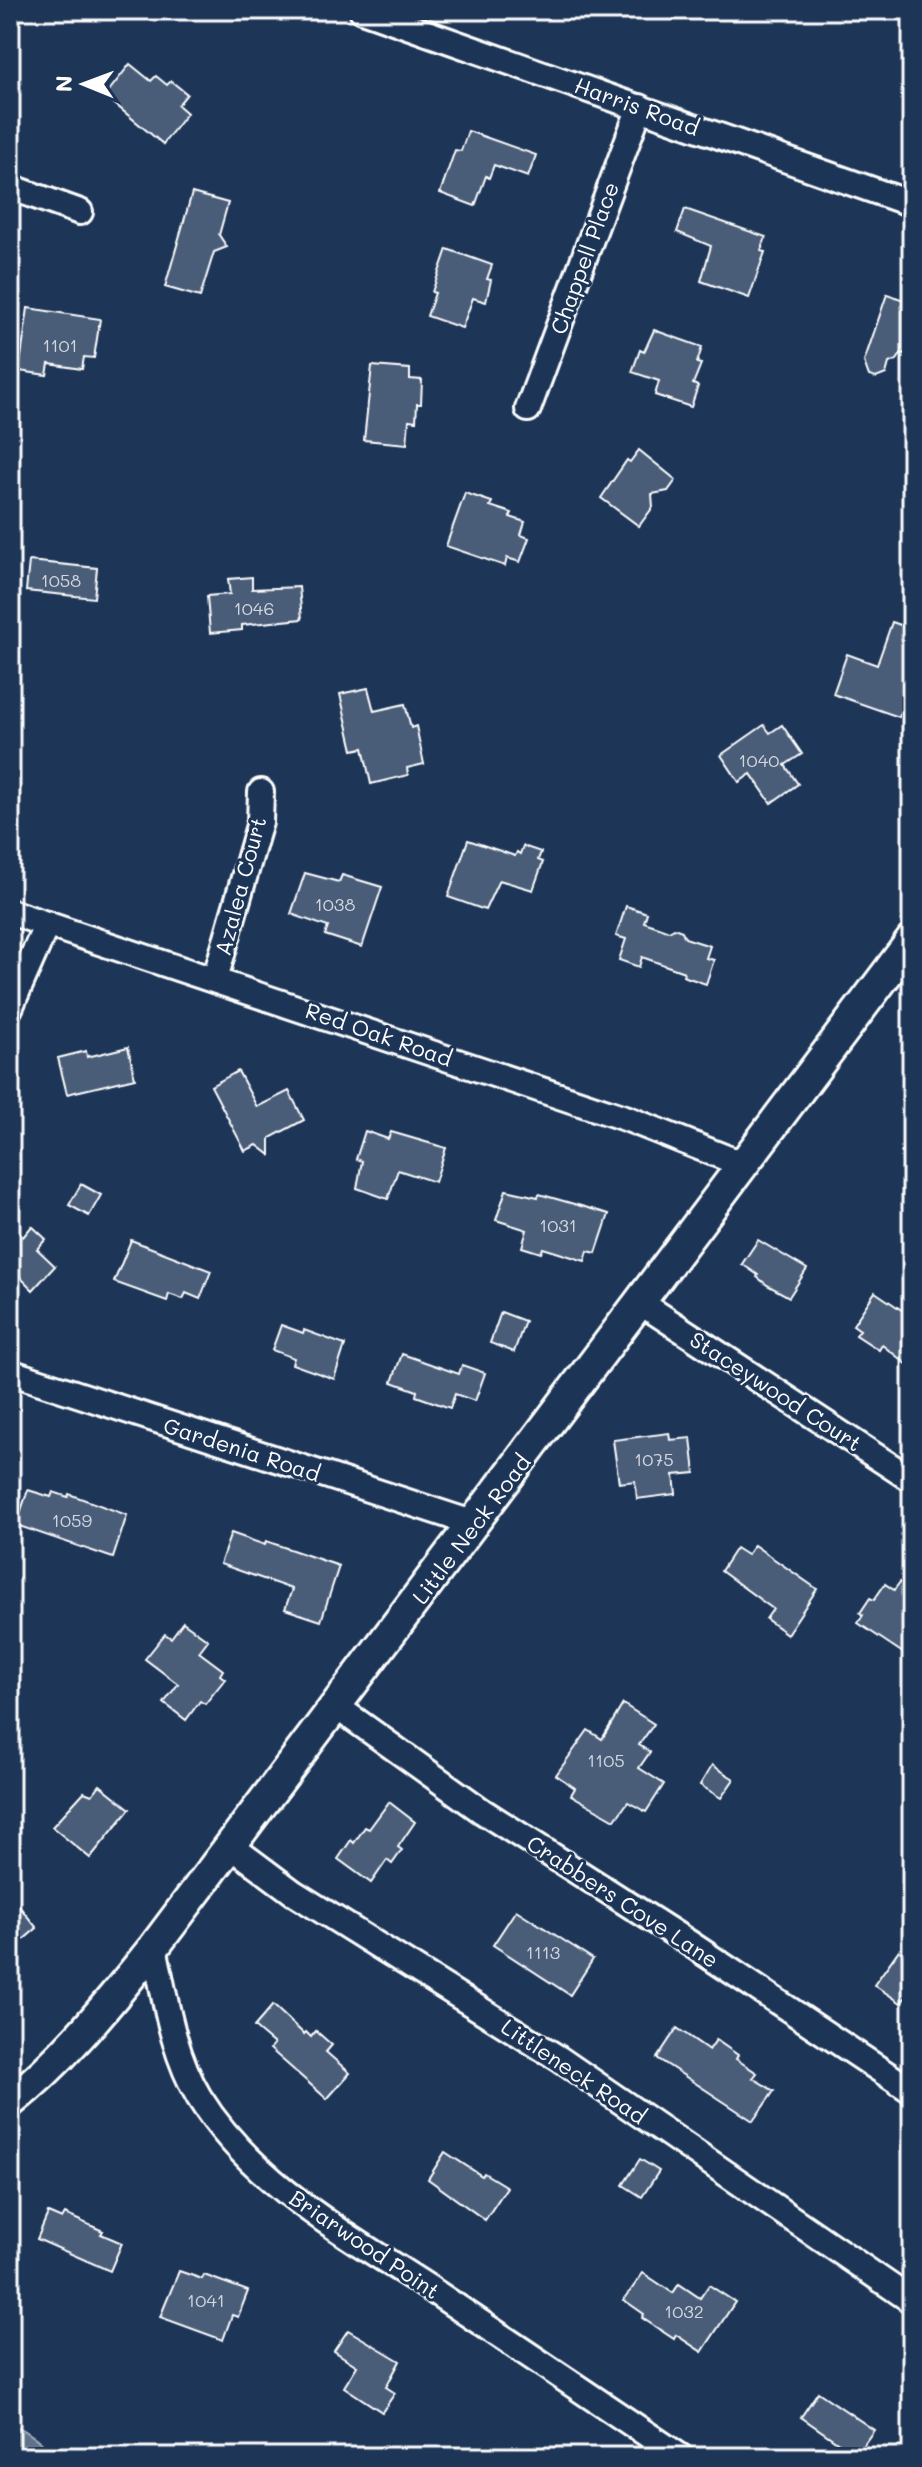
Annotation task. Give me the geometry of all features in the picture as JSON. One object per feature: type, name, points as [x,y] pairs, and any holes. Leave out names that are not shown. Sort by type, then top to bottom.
[{"type":"street","name":"Harris Road","points":[[362,10],[912,204]]},
{"type":"street","name":"Chappell Place","points":[[528,409],[640,107]]},
{"type":"street","points":[[10,187],[80,212]]},
{"type":"street","name":"Azalea Court","points":[[215,979],[260,822],[261,792]]},
{"type":"street","name":"Red Oak Road","points":[[10,912],[628,1119],[744,1165]]},
{"type":"street","points":[[10,1008],[47,924]]},
{"type":"street","name":"Little Neck Road","points":[[10,2102],[34,2083],[94,2020],[154,1947],[912,940]]},
{"type":"street","name":"Staceywood Court","points":[[641,1303],[912,1480]]},
{"type":"street","name":"Gardenia Road","points":[[10,1372],[475,1524]]},
{"type":"street","name":"Crabbers Cove Lane","points":[[337,1707],[482,1811],[912,2091]]},
{"type":"street","name":"Littleneck Road","points":[[231,1846],[294,1893],[558,2058],[912,2301]]},
{"type":"street","name":"Briarwood Point","points":[[154,1947],[182,2062],[217,2124],[236,2146],[302,2205],[681,2457]]},
{"type":"water","points":[[10,2423],[35,2437],[55,2457],[10,2457]]},
{"type":"building","points":[[130,64],[151,81],[156,76],[167,85],[171,81],[187,94],[178,105],[187,113],[163,144],[105,96]]},
{"type":"building","points":[[468,131],[536,155],[528,177],[494,165],[489,178],[486,176],[475,206],[440,193],[455,150],[461,151]]},
{"type":"building","points":[[192,193],[228,203],[219,235],[227,247],[214,252],[200,297],[165,287]]},
{"type":"building","points":[[685,209],[766,237],[761,251],[765,252],[749,298],[701,281],[711,246],[677,232]]},
{"type":"building","points":[[447,249],[492,265],[487,279],[491,280],[486,302],[473,298],[462,328],[427,316]]},
{"type":"building","points":[[887,294],[912,303],[912,356],[902,353],[897,360],[889,363],[886,374],[876,378],[869,376],[864,362]]},
{"type":"building","points":[[28,308],[100,319],[94,358],[84,357],[82,369],[49,364],[47,375],[19,371]]},
{"type":"building","points":[[654,330],[702,347],[697,363],[701,364],[693,384],[698,386],[691,407],[655,395],[659,381],[632,372],[640,350],[644,352]]},
{"type":"building","points":[[372,366],[410,369],[410,379],[422,380],[421,404],[417,404],[416,421],[409,420],[407,444],[364,440]]},
{"type":"building","points":[[639,450],[676,480],[668,491],[652,494],[653,507],[639,526],[601,498],[627,460],[630,462]]},
{"type":"building","points":[[465,493],[492,502],[490,506],[512,513],[510,517],[525,522],[521,535],[529,538],[520,562],[507,558],[505,566],[446,546]]},
{"type":"building","points":[[29,561],[97,568],[94,598],[26,591]]},
{"type":"building","points":[[252,577],[252,589],[299,587],[302,619],[242,625],[242,630],[210,633],[207,596],[230,594],[228,579]]},
{"type":"building","points":[[892,622],[912,629],[912,718],[900,714],[899,717],[833,694],[847,654],[877,665]]},
{"type":"building","points":[[368,688],[374,711],[405,704],[411,728],[416,726],[424,764],[407,768],[408,775],[371,784],[363,748],[353,750],[340,694]]},
{"type":"building","points":[[764,725],[770,733],[782,725],[802,754],[785,765],[798,784],[771,803],[751,774],[739,782],[721,755]]},
{"type":"building","points":[[468,840],[515,856],[517,852],[520,854],[523,846],[541,852],[538,860],[543,862],[533,890],[499,880],[485,910],[448,897]]},
{"type":"building","points":[[305,873],[339,882],[342,875],[382,887],[362,947],[325,935],[328,927],[291,914]]},
{"type":"building","points":[[626,906],[647,913],[644,922],[669,931],[674,928],[682,931],[685,938],[710,946],[706,958],[714,960],[706,984],[683,976],[684,972],[642,957],[639,967],[619,960],[626,939],[616,936]]},
{"type":"building","points":[[128,1047],[135,1078],[67,1094],[58,1058],[86,1051],[87,1057]]},
{"type":"building","points":[[238,1071],[257,1107],[289,1091],[304,1120],[270,1138],[270,1155],[257,1145],[245,1151],[211,1086]]},
{"type":"building","points":[[365,1131],[388,1139],[391,1132],[446,1148],[435,1182],[398,1170],[388,1199],[357,1188],[362,1161],[356,1159]]},
{"type":"building","points":[[81,1184],[101,1195],[89,1216],[69,1205]]},
{"type":"building","points":[[506,1190],[538,1197],[539,1194],[609,1214],[596,1253],[588,1251],[585,1261],[543,1248],[541,1253],[522,1247],[527,1230],[496,1220]]},
{"type":"building","points":[[10,1225],[23,1237],[32,1226],[46,1239],[37,1249],[55,1266],[33,1290],[10,1267]]},
{"type":"building","points":[[131,1240],[211,1271],[200,1299],[186,1293],[183,1299],[169,1294],[167,1301],[114,1282]]},
{"type":"building","points":[[758,1240],[807,1269],[789,1297],[767,1285],[742,1264]]},
{"type":"building","points":[[875,1292],[912,1317],[912,1368],[882,1345],[879,1350],[856,1335],[860,1330],[853,1325]]},
{"type":"building","points":[[501,1312],[525,1321],[514,1352],[490,1343]]},
{"type":"building","points":[[281,1325],[345,1345],[334,1379],[292,1364],[294,1358],[272,1350]]},
{"type":"building","points":[[402,1354],[459,1374],[462,1365],[485,1373],[475,1401],[455,1394],[450,1408],[416,1396],[417,1391],[392,1382]]},
{"type":"building","points":[[669,1433],[670,1440],[691,1438],[695,1473],[674,1475],[676,1494],[637,1499],[635,1481],[619,1483],[613,1440]]},
{"type":"building","points":[[28,1490],[51,1497],[53,1492],[68,1497],[69,1494],[127,1515],[113,1558],[16,1525]]},
{"type":"building","points":[[231,1533],[265,1545],[266,1541],[339,1566],[321,1621],[285,1609],[292,1589],[220,1564]]},
{"type":"building","points":[[754,1545],[817,1589],[787,1634],[766,1619],[773,1609],[721,1571],[736,1548],[747,1555]]},
{"type":"building","points":[[900,1582],[912,1590],[912,1659],[858,1623],[863,1615],[860,1613],[870,1598],[874,1600],[885,1584],[894,1590]]},
{"type":"building","points":[[183,1622],[208,1640],[199,1652],[223,1670],[220,1675],[225,1679],[205,1704],[200,1701],[186,1720],[164,1703],[178,1684],[145,1659],[165,1634],[171,1638]]},
{"type":"building","points":[[623,1704],[654,1724],[639,1745],[650,1752],[639,1768],[664,1784],[646,1812],[628,1802],[615,1820],[571,1795],[575,1788],[556,1775],[588,1730],[602,1739]]},
{"type":"building","points":[[712,1765],[734,1779],[721,1798],[700,1785]]},
{"type":"building","points":[[100,1785],[130,1809],[90,1858],[52,1827],[84,1792],[92,1795]]},
{"type":"building","points":[[389,1802],[415,1822],[398,1847],[402,1850],[392,1864],[387,1860],[371,1883],[338,1859],[351,1840],[354,1843],[365,1827],[369,1829]]},
{"type":"building","points":[[10,1895],[37,1928],[10,1951]]},
{"type":"building","points":[[516,1910],[593,1959],[570,1995],[493,1945]]},
{"type":"building","points":[[899,1950],[912,1959],[912,2003],[905,1998],[901,2003],[874,1985]]},
{"type":"building","points":[[273,2005],[304,2034],[306,2032],[311,2037],[316,2031],[332,2045],[326,2052],[350,2073],[327,2099],[270,2049],[274,2044],[254,2027]]},
{"type":"building","points":[[677,2028],[709,2050],[716,2040],[757,2073],[753,2078],[774,2091],[753,2121],[657,2058]]},
{"type":"building","points":[[445,2152],[482,2176],[484,2173],[507,2187],[485,2220],[428,2179]]},
{"type":"building","points":[[640,2159],[659,2171],[642,2197],[623,2185]]},
{"type":"building","points":[[48,2213],[62,2219],[65,2214],[122,2243],[110,2271],[37,2239]]},
{"type":"building","points":[[179,2271],[202,2279],[204,2275],[248,2291],[238,2317],[232,2315],[223,2340],[160,2317]]},
{"type":"building","points":[[643,2273],[673,2293],[679,2284],[700,2298],[709,2285],[735,2302],[702,2352],[676,2335],[674,2339],[642,2318],[644,2314],[624,2300]]},
{"type":"building","points":[[348,2330],[400,2361],[386,2387],[395,2393],[382,2412],[344,2387],[357,2366],[334,2351]]},
{"type":"building","points":[[818,2392],[874,2430],[856,2455],[801,2417]]}]
